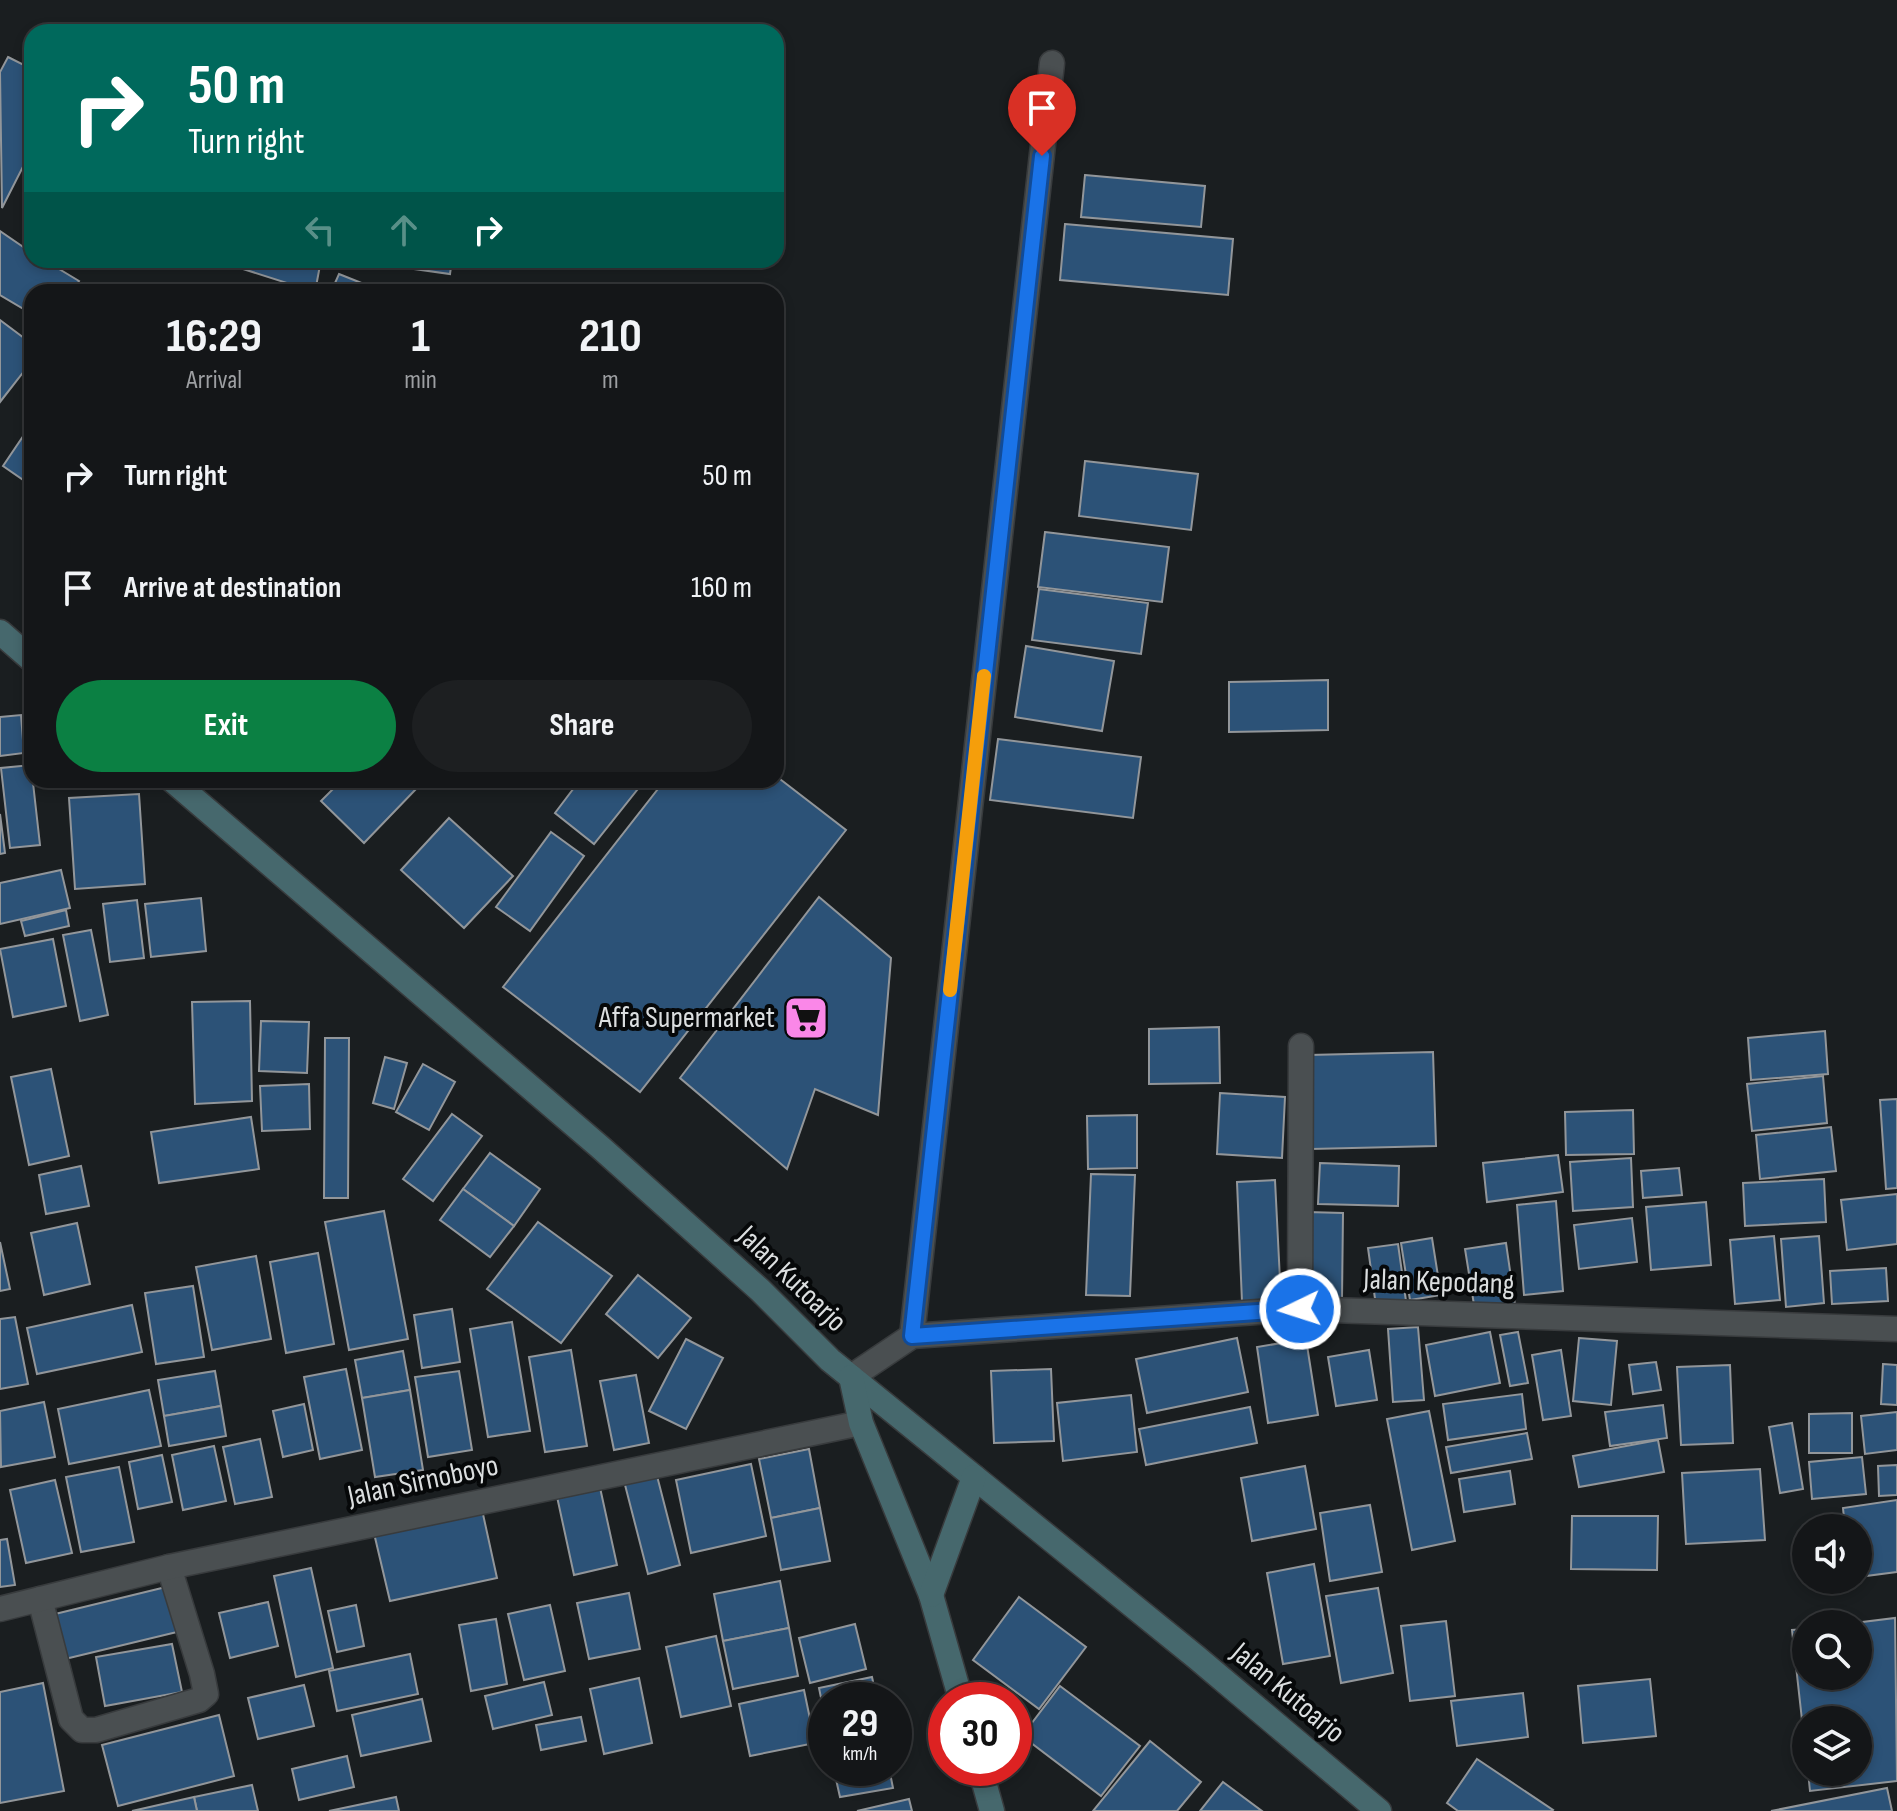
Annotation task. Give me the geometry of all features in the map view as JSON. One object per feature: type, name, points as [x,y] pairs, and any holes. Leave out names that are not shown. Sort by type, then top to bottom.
[{"type":"main road","points":[[0,632],[24,653]]},
{"type":"main road","name":"Jalan Kutoarjo","points":[[181,788],[600,1147],[760,1290],[851,1377],[1196,1657],[1379,1811]]},
{"type":"main road","points":[[851,1377],[861,1423],[931,1595],[956,1682]]},
{"type":"main road","points":[[931,1595],[974,1477]]},
{"type":"main road","points":[[985,1786],[992,1811]]},
{"type":"street","points":[[912,1336],[1052,63]]},
{"type":"street","points":[[1300,1309],[1301,1046]]},
{"type":"street","name":"Jalan Kepodang","points":[[851,1377],[912,1336],[1300,1309],[1897,1329]]},
{"type":"street","name":"Jalan Sirnoboyo","points":[[0,1609],[169,1567],[861,1423]]},
{"type":"street","points":[[40,1599],[71,1719],[82,1730],[96,1730],[199,1700],[206,1694],[169,1567]]},
{"type":"building","points":[[8,57],[24,65],[24,165],[2,208],[0,72]]},
{"type":"building","points":[[1085,175],[1205,186],[1201,227],[1081,217]]},
{"type":"building","points":[[1065,224],[1233,239],[1228,295],[1060,280]]},
{"type":"building","points":[[0,231],[24,248],[24,268],[57,268],[79,281],[77,284],[24,284],[24,309],[0,295]]},
{"type":"building","points":[[240,268],[320,268],[316,284],[290,284]]},
{"type":"building","points":[[407,268],[451,268],[450,274]]},
{"type":"building","points":[[339,274],[364,284],[335,284]]},
{"type":"building","points":[[0,320],[24,338],[24,371],[0,402]]},
{"type":"building","points":[[24,435],[24,480],[3,466]]},
{"type":"building","points":[[1085,461],[1198,474],[1191,530],[1079,516]]},
{"type":"building","points":[[1045,532],[1169,547],[1162,602],[1038,587]]},
{"type":"building","points":[[1039,589],[1148,603],[1141,654],[1032,640]]},
{"type":"building","points":[[1026,646],[1114,661],[1102,731],[1015,717]]},
{"type":"building","points":[[1328,680],[1328,730],[1229,732],[1229,682]]},
{"type":"building","points":[[21,715],[24,753],[0,756],[0,717]]},
{"type":"building","points":[[998,739],[1141,757],[1133,818],[990,800]]},
{"type":"building","points":[[24,766],[24,788],[34,788],[40,845],[10,848],[1,768]]},
{"type":"building","points":[[784,782],[846,830],[640,1092],[503,987],[659,788],[784,788]]},
{"type":"building","points":[[334,788],[417,788],[364,843],[321,801]]},
{"type":"building","points":[[574,788],[639,788],[594,844],[555,813]]},
{"type":"building","points":[[139,794],[145,884],[75,889],[69,798]]},
{"type":"building","points":[[0,814],[5,853],[0,854]]},
{"type":"building","points":[[449,818],[513,876],[464,928],[401,870]]},
{"type":"building","points":[[551,832],[584,856],[530,931],[496,907]]},
{"type":"building","points":[[61,870],[70,908],[0,924],[0,883]]},
{"type":"building","name":"Affa Supermarket","points":[[819,897],[891,958],[878,1115],[815,1089],[787,1169],[680,1078]]},
{"type":"building","points":[[201,898],[206,951],[151,957],[145,904]]},
{"type":"building","points":[[137,900],[144,958],[110,962],[103,904]]},
{"type":"building","points":[[66,910],[69,926],[25,936],[21,921]]},
{"type":"building","points":[[91,930],[108,1015],[80,1021],[63,935]]},
{"type":"building","points":[[53,939],[66,1006],[13,1017],[0,949]]},
{"type":"building","points":[[250,1001],[252,1101],[195,1104],[192,1002]]},
{"type":"building","points":[[261,1021],[309,1022],[307,1073],[259,1071]]},
{"type":"building","points":[[1219,1027],[1220,1083],[1149,1084],[1149,1029]]},
{"type":"building","points":[[1825,1031],[1828,1074],[1751,1080],[1748,1038]]},
{"type":"building","points":[[325,1038],[349,1038],[348,1198],[324,1198]]},
{"type":"building","points":[[1433,1052],[1436,1146],[1311,1149],[1309,1055]]},
{"type":"building","points":[[385,1057],[407,1063],[394,1109],[373,1103]]},
{"type":"building","points":[[423,1064],[455,1082],[429,1130],[396,1112]]},
{"type":"building","points":[[51,1069],[69,1156],[29,1165],[11,1077]]},
{"type":"building","points":[[1823,1076],[1827,1123],[1752,1131],[1747,1084]]},
{"type":"building","points":[[309,1084],[310,1129],[262,1131],[260,1086]]},
{"type":"building","points":[[1220,1093],[1285,1097],[1282,1158],[1217,1154]]},
{"type":"building","points":[[1897,1099],[1897,1188],[1886,1189],[1880,1100]]},
{"type":"building","points":[[1633,1110],[1634,1154],[1566,1155],[1565,1112]]},
{"type":"building","points":[[452,1114],[482,1136],[433,1201],[403,1179]]},
{"type":"building","points":[[1137,1115],[1137,1168],[1088,1169],[1087,1116]]},
{"type":"building","points":[[251,1117],[259,1169],[159,1183],[151,1132]]},
{"type":"building","points":[[1831,1127],[1836,1171],[1760,1179],[1756,1135]]},
{"type":"building","points":[[490,1153],[540,1189],[514,1226],[463,1189]]},
{"type":"building","points":[[1558,1155],[1563,1192],[1487,1202],[1483,1163]]},
{"type":"building","points":[[1631,1158],[1633,1207],[1573,1211],[1570,1162]]},
{"type":"building","points":[[1320,1163],[1399,1166],[1398,1206],[1318,1204]]},
{"type":"building","points":[[81,1166],[89,1206],[46,1214],[39,1175]]},
{"type":"building","points":[[1679,1168],[1682,1195],[1643,1198],[1641,1171]]},
{"type":"building","points":[[1091,1174],[1135,1175],[1130,1296],[1086,1295]]},
{"type":"building","points":[[1824,1179],[1826,1222],[1745,1226],[1743,1183]]},
{"type":"building","points":[[1275,1180],[1281,1300],[1242,1302],[1237,1182]]},
{"type":"building","points":[[463,1189],[514,1226],[490,1257],[440,1220]]},
{"type":"building","points":[[1897,1194],[1897,1244],[1847,1250],[1841,1200]]},
{"type":"building","points":[[1556,1201],[1563,1291],[1524,1295],[1517,1205]]},
{"type":"building","points":[[1706,1202],[1711,1265],[1651,1270],[1646,1207]]},
{"type":"building","points":[[384,1211],[408,1339],[349,1350],[325,1222]]},
{"type":"building","points":[[1307,1212],[1343,1213],[1342,1299],[1306,1299]]},
{"type":"building","points":[[1632,1218],[1637,1262],[1579,1269],[1574,1225]]},
{"type":"building","points":[[538,1222],[612,1276],[561,1343],[487,1289]]},
{"type":"building","points":[[77,1223],[90,1284],[44,1295],[31,1233]]},
{"type":"building","points":[[1774,1236],[1780,1300],[1735,1304],[1730,1240]]},
{"type":"building","points":[[1819,1236],[1824,1303],[1786,1307],[1781,1239]]},
{"type":"building","points":[[1432,1238],[1441,1295],[1410,1300],[1401,1243]]},
{"type":"building","points":[[0,1242],[10,1289],[0,1291]]},
{"type":"building","points":[[1506,1243],[1515,1305],[1475,1311],[1465,1249]]},
{"type":"building","points":[[1398,1244],[1406,1301],[1376,1306],[1368,1248]]},
{"type":"building","points":[[318,1253],[334,1344],[286,1353],[270,1262]]},
{"type":"building","points":[[256,1256],[271,1339],[212,1350],[196,1267]]},
{"type":"building","points":[[1886,1268],[1888,1301],[1832,1304],[1830,1271]]},
{"type":"building","points":[[638,1275],[691,1318],[658,1358],[606,1314]]},
{"type":"building","points":[[193,1286],[204,1357],[156,1364],[145,1293]]},
{"type":"building","points":[[132,1305],[142,1352],[37,1374],[27,1328]]},
{"type":"building","points":[[452,1309],[460,1362],[422,1368],[414,1315]]},
{"type":"building","points":[[15,1317],[28,1384],[0,1389],[0,1319]]},
{"type":"building","points":[[512,1322],[530,1431],[488,1437],[470,1329]]},
{"type":"building","points":[[1418,1327],[1424,1400],[1393,1402],[1388,1329]]},
{"type":"building","points":[[1490,1332],[1500,1383],[1435,1396],[1426,1345]]},
{"type":"building","points":[[1518,1332],[1528,1383],[1510,1386],[1500,1335]]},
{"type":"building","points":[[1237,1338],[1248,1392],[1147,1413],[1136,1359]]},
{"type":"building","points":[[1579,1338],[1617,1341],[1611,1405],[1573,1401]]},
{"type":"building","points":[[686,1339],[723,1358],[686,1429],[649,1411]]},
{"type":"building","points":[[1306,1339],[1318,1415],[1268,1423],[1257,1347]]},
{"type":"building","points":[[571,1350],[587,1446],[545,1452],[529,1357]]},
{"type":"building","points":[[1369,1350],[1377,1400],[1336,1406],[1328,1357]]},
{"type":"building","points":[[1561,1350],[1571,1416],[1543,1420],[1532,1355]]},
{"type":"building","points":[[403,1351],[410,1390],[362,1398],[355,1360]]},
{"type":"building","points":[[1656,1362],[1661,1390],[1633,1394],[1629,1365]]},
{"type":"building","points":[[1883,1364],[1897,1365],[1897,1405],[1881,1404]]},
{"type":"building","points":[[1730,1365],[1733,1443],[1681,1445],[1677,1367]]},
{"type":"building","points":[[346,1369],[362,1450],[320,1459],[304,1377]]},
{"type":"building","points":[[1051,1369],[1054,1441],[994,1443],[991,1371]]},
{"type":"building","points":[[215,1371],[221,1406],[164,1416],[158,1380]]},
{"type":"building","points":[[459,1371],[472,1450],[428,1457],[415,1377]]},
{"type":"building","points":[[636,1375],[649,1443],[614,1450],[600,1381]]},
{"type":"building","points":[[149,1390],[161,1446],[69,1464],[58,1409]]},
{"type":"building","points":[[410,1390],[423,1470],[375,1477],[362,1398]]},
{"type":"building","points":[[1522,1394],[1526,1429],[1448,1440],[1443,1404]]},
{"type":"building","points":[[1131,1395],[1137,1452],[1063,1461],[1057,1403]]},
{"type":"building","points":[[44,1402],[55,1457],[1,1467],[0,1411]]},
{"type":"building","points":[[304,1404],[313,1450],[283,1457],[273,1411]]},
{"type":"building","points":[[1663,1405],[1667,1438],[1610,1446],[1605,1412]]},
{"type":"building","points":[[221,1406],[226,1436],[169,1446],[164,1416]]},
{"type":"building","points":[[1250,1407],[1257,1443],[1146,1465],[1139,1429]]},
{"type":"building","points":[[1429,1411],[1455,1541],[1412,1550],[1387,1419]]},
{"type":"building","points":[[1897,1412],[1897,1450],[1865,1454],[1861,1416]]},
{"type":"building","points":[[1852,1413],[1852,1453],[1809,1453],[1809,1414]]},
{"type":"building","points":[[1792,1423],[1803,1489],[1780,1493],[1769,1427]]},
{"type":"building","points":[[1527,1433],[1532,1459],[1451,1473],[1446,1447]]},
{"type":"building","points":[[260,1439],[272,1497],[235,1504],[223,1447]]},
{"type":"building","points":[[1658,1440],[1664,1472],[1579,1487],[1573,1456]]},
{"type":"building","points":[[214,1446],[226,1501],[183,1510],[172,1455]]},
{"type":"building","points":[[809,1449],[820,1508],[771,1518],[759,1459]]},
{"type":"building","points":[[162,1455],[172,1502],[138,1509],[129,1462]]},
{"type":"building","points":[[1862,1457],[1866,1494],[1812,1499],[1809,1462]]},
{"type":"building","points":[[751,1464],[766,1536],[691,1553],[676,1480]]},
{"type":"building","points":[[1897,1465],[1897,1495],[1879,1496],[1878,1466]]},
{"type":"building","points":[[1305,1466],[1316,1529],[1252,1541],[1241,1478]]},
{"type":"building","points":[[119,1467],[134,1542],[81,1552],[66,1477]]},
{"type":"building","points":[[1760,1469],[1765,1540],[1686,1544],[1682,1473]]},
{"type":"building","points":[[1510,1471],[1515,1504],[1464,1512],[1459,1479]]},
{"type":"building","points":[[656,1472],[680,1565],[648,1574],[624,1481]]},
{"type":"building","points":[[55,1480],[72,1553],[26,1563],[10,1490]]},
{"type":"building","points":[[599,1483],[617,1565],[574,1575],[556,1492]]},
{"type":"building","points":[[1897,1500],[1897,1572],[1872,1575],[1872,1514],[1844,1514],[1843,1508]]},
{"type":"building","points":[[481,1505],[497,1578],[390,1601],[373,1529]]},
{"type":"building","points":[[1370,1505],[1382,1572],[1330,1581],[1320,1513]]},
{"type":"building","points":[[820,1508],[830,1561],[781,1570],[771,1518]]},
{"type":"building","points":[[1572,1516],[1658,1516],[1657,1570],[1571,1569]]},
{"type":"building","points":[[7,1539],[15,1585],[0,1587],[0,1540]]},
{"type":"building","points":[[1314,1564],[1330,1656],[1283,1664],[1267,1573]]},
{"type":"building","points":[[311,1568],[333,1668],[296,1677],[274,1576]]},
{"type":"building","points":[[780,1581],[789,1628],[723,1641],[714,1594]]},
{"type":"building","points":[[166,1587],[177,1632],[65,1659],[55,1614]]},
{"type":"building","points":[[1378,1588],[1393,1673],[1341,1683],[1326,1596]]},
{"type":"building","points":[[629,1593],[640,1649],[589,1659],[577,1603]]},
{"type":"building","points":[[1019,1597],[1086,1647],[1039,1709],[1032,1704],[1032,1682],[1003,1682],[973,1660]]},
{"type":"building","points":[[268,1602],[278,1646],[230,1658],[219,1613]]},
{"type":"building","points":[[356,1605],[364,1646],[337,1652],[328,1611]]},
{"type":"building","points":[[550,1605],[565,1671],[524,1680],[508,1614]]},
{"type":"building","points":[[1895,1618],[1897,1781],[1872,1784],[1872,1706],[1800,1706],[1799,1690],[1872,1690],[1872,1621]]},
{"type":"building","points":[[496,1619],[507,1684],[471,1691],[459,1625]]},
{"type":"building","points":[[1446,1621],[1455,1696],[1410,1701],[1401,1626]]},
{"type":"building","points":[[855,1624],[866,1669],[810,1682],[799,1638]]},
{"type":"building","points":[[789,1628],[798,1676],[733,1689],[723,1641]]},
{"type":"building","points":[[716,1636],[731,1706],[681,1717],[666,1647]]},
{"type":"building","points":[[172,1644],[182,1692],[105,1706],[96,1657]]},
{"type":"building","points":[[410,1654],[418,1694],[337,1711],[329,1671]]},
{"type":"building","points":[[872,1677],[873,1682],[848,1682]]},
{"type":"building","points":[[639,1678],[652,1743],[604,1754],[590,1689]]},
{"type":"building","points":[[1650,1679],[1656,1736],[1583,1743],[1578,1686]]},
{"type":"building","points":[[544,1682],[552,1715],[493,1729],[485,1696]]},
{"type":"building","points":[[43,1683],[64,1791],[0,1803],[0,1692]]},
{"type":"building","points":[[304,1685],[314,1726],[258,1739],[248,1698]]},
{"type":"building","points":[[1060,1686],[1140,1746],[1101,1796],[1032,1744],[1032,1723]]},
{"type":"building","points":[[804,1690],[808,1709],[808,1744],[750,1756],[739,1704]]},
{"type":"building","points":[[1523,1693],[1528,1737],[1457,1746],[1451,1701]]},
{"type":"building","points":[[422,1699],[431,1741],[361,1756],[352,1715]]},
{"type":"building","points":[[219,1715],[234,1776],[118,1806],[102,1745]]},
{"type":"building","points":[[581,1717],[586,1741],[541,1750],[536,1725]]},
{"type":"building","points":[[1150,1741],[1201,1782],[1177,1811],[1093,1811]]},
{"type":"building","points":[[347,1756],[354,1787],[299,1800],[292,1769]]},
{"type":"building","points":[[1477,1759],[1553,1810],[1458,1811],[1447,1803]]},
{"type":"building","points":[[1223,1782],[1262,1811],[1200,1811]]},
{"type":"building","points":[[252,1785],[258,1811],[197,1811],[194,1797]]},
{"type":"building","points":[[838,1786],[893,1788],[840,1797]]},
{"type":"building","points":[[1809,1786],[1854,1786],[1810,1791]]},
{"type":"building","points":[[1887,1788],[1892,1811],[1771,1811]]},
{"type":"building","points":[[194,1797],[197,1811],[132,1811]]},
{"type":"building","points":[[396,1797],[399,1811],[329,1811]]},
{"type":"building","points":[[909,1799],[912,1811],[857,1811]]},
{"type":"slow traffic","points":[[950,990],[984,676]]},
{"type":"place","name":"Affa Supermarket","points":[[806,1018]]},
{"type":"route","points":[[1042,156],[912,1336],[1300,1309]]}]
